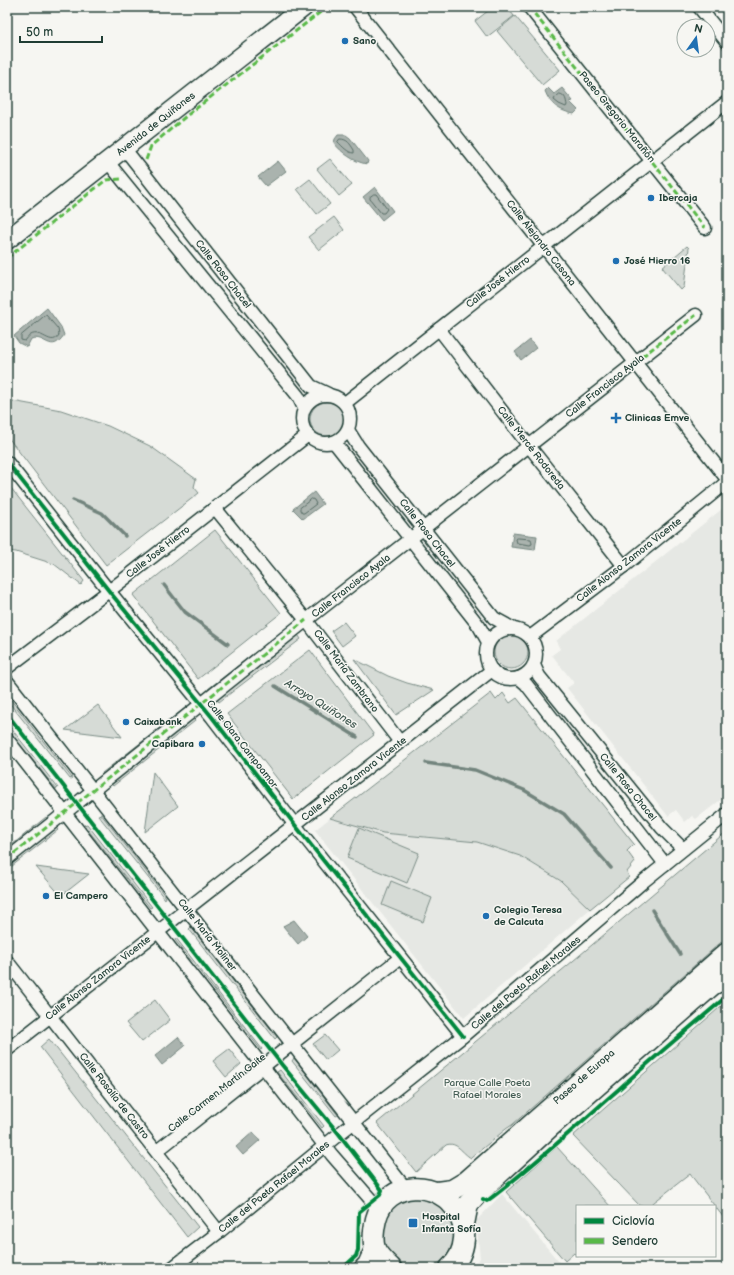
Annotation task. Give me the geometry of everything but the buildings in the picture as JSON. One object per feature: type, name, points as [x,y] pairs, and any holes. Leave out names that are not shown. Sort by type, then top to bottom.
[{"type":"main road","name":"Paseo de Europa","points":[[437,1192],[452,1190],[467,1181],[727,953]]},
{"type":"main road","name":"Paseo de Europa","points":[[450,1268],[459,1259],[463,1246],[465,1232],[464,1224],[468,1204],[478,1193],[552,1125],[723,976]]},
{"type":"main road","points":[[366,1268],[375,1249],[373,1231],[378,1213],[388,1199],[397,1193],[406,1189],[424,1188],[437,1192],[448,1199],[456,1209],[464,1224]]},
{"type":"main road","points":[[375,1249],[391,1268]]},
{"type":"street","name":"Avenida de Quiñones","points":[[7,240],[304,7]]},
{"type":"street","name":"Calle Alejandro Casona","points":[[355,7],[727,481]]},
{"type":"street","name":"Paseo Gregorio Marañón","points":[[529,7],[705,228]]},
{"type":"street","points":[[699,7],[727,42]]},
{"type":"street","name":"Calle José Hierro","points":[[345,403],[727,102]]},
{"type":"street","name":"Calle Rosa Chacel","points":[[124,148],[311,386],[328,394]]},
{"type":"street","name":"Calle Rosa Chacel","points":[[107,162],[298,396],[304,408]]},
{"type":"street","name":"Calle Francisco Ayala","points":[[7,859],[306,620],[696,315]]},
{"type":"street","name":"Calle Mercé Rodoreda","points":[[439,329],[624,566]]},
{"type":"street","points":[[328,394],[337,397],[345,403],[351,420],[348,430],[343,437],[334,442],[325,444],[316,441],[308,435],[303,427],[302,418],[304,408],[310,401],[318,396],[328,394]]},
{"type":"street","name":"Calle Rosa Chacel","points":[[348,430],[358,446],[494,618],[512,628]]},
{"type":"street","name":"Calle José Hierro","points":[[7,668],[109,591],[308,435]]},
{"type":"street","name":"Calle Rosa Chacel","points":[[334,442],[479,626],[488,642]]},
{"type":"street","name":"Calle Clara Campoamor","points":[[7,462],[109,591],[202,704],[295,825],[463,1036]]},
{"type":"street","name":"Calle Alonso Zamora Vicente","points":[[530,637],[624,566],[727,481]]},
{"type":"street","name":"Calle María Zambrano","points":[[215,508],[306,620],[400,742]]},
{"type":"street","points":[[512,628],[522,631],[530,637],[535,645],[536,655],[534,665],[528,673],[519,678],[510,679],[500,676],[492,670],[487,662],[486,652],[488,642],[494,635],[503,630],[512,628]]},
{"type":"street","name":"Calle Rosa Chacel","points":[[534,665],[539,676],[647,810],[683,849]]},
{"type":"street","name":"Calle Alonso Zamora Vicente","points":[[7,1050],[492,670]]},
{"type":"street","name":"Calle Rosa Chacel","points":[[519,678],[526,684],[665,864]]},
{"type":"street","name":"Calle María Moliner","points":[[7,681],[406,1189]]},
{"type":"street","points":[[7,739],[325,1146],[372,1201],[378,1213]]},
{"type":"street","name":"Calle del Poeta Rafael Morales","points":[[172,1268],[463,1036],[665,864],[727,814]]},
{"type":"street","name":"Calle Carmen Martín Gaite","points":[[156,1151],[400,958]]},
{"type":"street","name":"Calle Rosalía de Castro","points":[[7,961],[219,1232]]},
{"type":"shaded area","points":[[727,505],[727,795],[696,819],[692,816],[685,822],[676,810],[668,816],[567,688],[574,683],[552,655],[560,649],[556,641]]},
{"type":"shaded area","points":[[330,818],[383,833],[477,842],[520,856],[561,881],[590,909],[464,1018],[315,830]]},
{"type":"shaded area","points":[[502,1194],[564,1268],[471,1268],[480,1258],[476,1221]]},
{"type":"green space","points":[[493,7],[507,7],[514,16],[487,37],[475,21]]},
{"type":"green space","points":[[515,16],[560,70],[542,85],[497,31]]},
{"type":"green space","points":[[330,159],[352,185],[339,196],[317,169]]},
{"type":"green space","points":[[310,179],[330,204],[317,214],[297,189]]},
{"type":"green space","points":[[334,217],[344,230],[319,250],[308,237]]},
{"type":"green space","points":[[687,246],[689,248],[684,287],[681,290],[662,267]]},
{"type":"green space","points":[[7,400],[61,410],[108,426],[150,446],[196,479],[194,487],[199,493],[106,565],[7,436]]},
{"type":"green space","points":[[330,402],[339,407],[343,412],[343,426],[339,431],[334,435],[324,436],[320,435],[311,426],[310,416],[311,412],[320,403]]},
{"type":"green space","points":[[7,483],[84,581],[81,585],[54,564],[16,552],[7,551]]},
{"type":"green space","points":[[215,530],[281,613],[198,679],[133,595]]},
{"type":"green space","points":[[344,622],[355,636],[342,646],[331,631]]},
{"type":"green space","points":[[291,625],[301,639],[219,702],[208,689]]},
{"type":"green space","points":[[508,635],[514,635],[523,640],[527,646],[527,658],[523,664],[514,669],[508,669],[499,664],[494,655],[494,649],[499,640]]},
{"type":"green space","points":[[310,650],[374,735],[293,799],[227,714]]},
{"type":"green space","points":[[354,659],[388,676],[434,690],[396,715]]},
{"type":"green space","points":[[491,693],[496,700],[503,693],[510,703],[517,698],[634,844],[627,851],[635,862],[627,872],[629,877],[590,909],[561,881],[520,856],[477,842],[383,833],[330,818]]},
{"type":"green space","points":[[7,695],[72,778],[70,779],[7,700]]},
{"type":"green space","points":[[98,705],[122,737],[65,730]]},
{"type":"green space","points":[[185,708],[195,721],[113,786],[102,773]]},
{"type":"green space","points":[[7,723],[58,788],[56,789],[7,728]]},
{"type":"green space","points":[[153,772],[178,806],[145,832]]},
{"type":"green space","points":[[101,814],[166,897],[165,899],[98,815]]},
{"type":"green space","points":[[46,817],[58,830],[7,870],[7,849]]},
{"type":"green space","points":[[87,824],[152,907],[150,908],[84,825]]},
{"type":"green space","points":[[359,828],[419,853],[407,883],[347,858]]},
{"type":"green space","name":"Parque Calle Poeta Rafael Morales","points":[[727,831],[727,937],[512,1125],[471,1158],[456,1146],[450,1144],[446,1145],[416,1172],[377,1123]]},
{"type":"green space","points":[[36,867],[89,874],[61,896]]},
{"type":"green space","points":[[391,881],[432,898],[423,922],[382,905]]},
{"type":"green space","points":[[191,927],[277,1037],[275,1039],[189,929]]},
{"type":"green space","points":[[176,938],[262,1049],[261,1050],[175,940]]},
{"type":"green space","points":[[155,1000],[170,1020],[142,1042],[126,1023]]},
{"type":"green space","points":[[727,1001],[727,1222],[716,1208],[716,1205],[714,1205],[690,1174],[650,1205],[639,1205],[573,1136]]},
{"type":"green space","points":[[325,1035],[338,1050],[326,1060],[313,1044]]},
{"type":"green space","points":[[49,1039],[198,1227],[187,1237],[40,1047]]},
{"type":"green space","points":[[229,1049],[241,1064],[226,1077],[213,1061]]},
{"type":"green space","points":[[294,1058],[338,1115],[336,1116],[292,1061]]},
{"type":"green space","points":[[280,1070],[324,1126],[322,1128],[277,1072]]},
{"type":"green space","points":[[557,1147],[609,1205],[576,1205],[576,1255],[574,1253],[565,1261],[506,1192]]},
{"type":"green space","points":[[412,1197],[426,1197],[433,1199],[445,1207],[453,1219],[455,1233],[453,1247],[445,1259],[433,1267],[426,1269],[412,1269],[405,1267],[393,1259],[385,1247],[383,1240],[383,1226],[385,1219],[393,1207],[405,1199]]},
{"type":"water","points":[[548,88],[554,94],[562,88],[573,101],[570,102],[578,110],[574,114],[556,107],[547,96],[545,91]]},
{"type":"water","points":[[338,135],[346,135],[350,138],[368,161],[367,164],[353,159],[334,143]]},
{"type":"water","points":[[278,161],[286,171],[266,186],[258,177]]},
{"type":"water","points":[[375,187],[393,211],[382,220],[363,197]]},
{"type":"water","points":[[47,308],[61,327],[64,335],[59,341],[52,344],[36,338],[31,339],[27,347],[19,343],[14,336]]},
{"type":"water","points":[[530,340],[536,348],[521,360],[515,352]]},
{"type":"water","points":[[314,492],[323,504],[303,519],[293,509]]},
{"type":"water","points":[[513,533],[537,536],[535,550],[511,547]]},
{"type":"water","points":[[294,920],[307,936],[298,944],[283,926]]},
{"type":"water","points":[[178,1037],[185,1046],[162,1065],[155,1056]]},
{"type":"water","points":[[253,1132],[260,1140],[243,1155],[236,1147]]},
{"type":"waterway","name":"Arroyo Quiñones","points":[[73,500],[102,513],[125,536]]},
{"type":"waterway","name":"Arroyo Quiñones","points":[[164,585],[185,612],[228,644]]},
{"type":"waterway","name":"Arroyo Quiñones","points":[[275,686],[357,737]]},
{"type":"waterway","name":"Arroyo Quiñones","points":[[426,763],[475,770],[524,790],[564,814],[611,868]]},
{"type":"waterway","name":"Arroyo Quiñones","points":[[652,910],[680,954]]},
{"type":"waterway","name":"Arroyo Quiñones","points":[[721,1002],[727,1009]]},
{"type":"marked path","points":[[146,160],[151,146],[185,117],[327,7]]},
{"type":"marked path","points":[[529,7],[705,228]]},
{"type":"marked path","points":[[7,258],[106,180],[121,179]]},
{"type":"marked path","points":[[635,362],[696,315]]},
{"type":"marked path","points":[[7,859],[306,620]]},
{"type":"cycle path","points":[[7,462],[109,591],[212,717],[295,825],[463,1036]]},
{"type":"cycle path","points":[[7,714],[382,1190],[380,1195],[359,1212],[358,1250],[356,1256],[343,1268]]},
{"type":"cycle path","points":[[483,1199],[487,1201],[521,1174],[727,996]]},
{"type":"place","name":"Sano","points":[[345,41]]},
{"type":"place","name":"Ibercaja","points":[[651,198]]},
{"type":"place","name":"José Hierro 16","points":[[616,261]]},
{"type":"place","name":"Clinicas Emve","points":[[616,418]]},
{"type":"place","name":"Caixabank","points":[[126,722]]},
{"type":"place","name":"Capibara","points":[[202,744]]},
{"type":"place","name":"El Campero","points":[[46,896]]},
{"type":"place","name":"Colegio Teresa de Calcuta","points":[[486,916]]},
{"type":"place","name":"Hospital Infanta Sofía","points":[[413,1223]]}]
